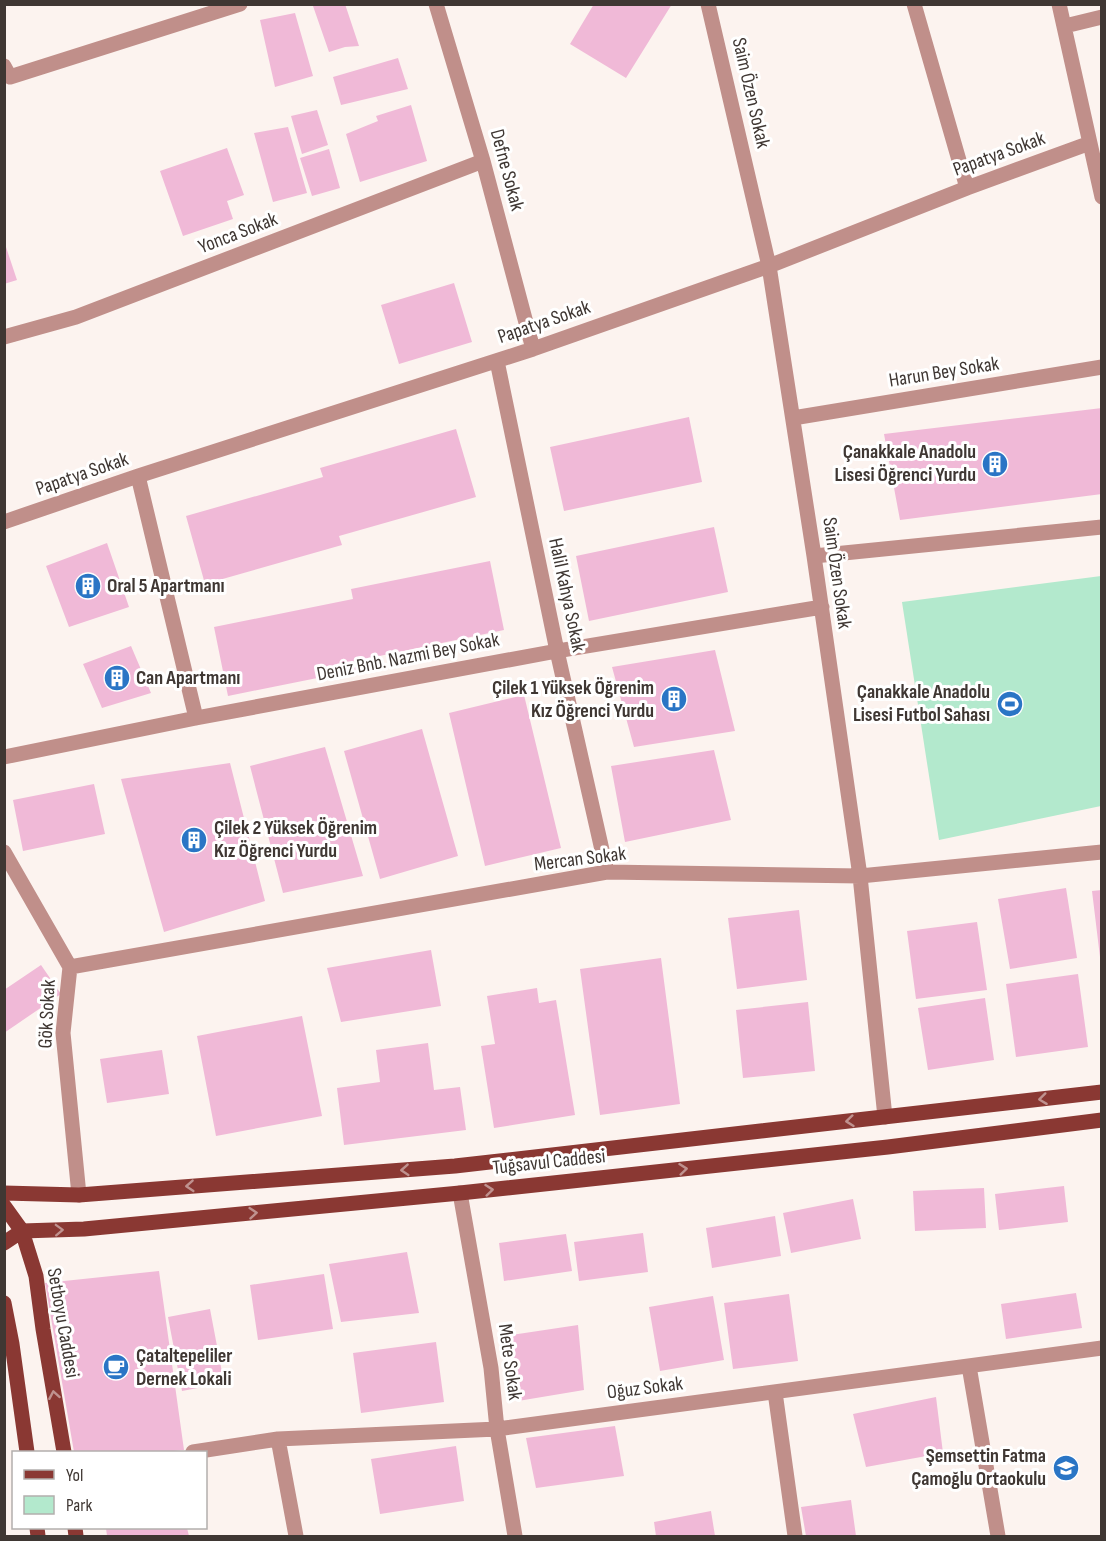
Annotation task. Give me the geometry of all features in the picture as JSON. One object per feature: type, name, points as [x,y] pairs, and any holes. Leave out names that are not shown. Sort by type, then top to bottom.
[{"type":"main road","points":[[4,1193],[79,1195],[455,1166],[1101,1092]]},
{"type":"main road","name":"Tuğsavul Caddesi","points":[[22,1231],[84,1229],[460,1193],[888,1147],[1101,1120]]},
{"type":"main road","name":"Setboyu Caddesi","points":[[4,1206],[22,1231],[36,1276],[64,1451]]},
{"type":"main road","points":[[4,1243],[22,1231]]},
{"type":"main road","points":[[4,1303],[27,1451]]},
{"type":"street","points":[[4,66],[10,77],[240,4]]},
{"type":"street","name":"Defne Sokak","points":[[436,4],[483,161],[533,349]]},
{"type":"street","name":"Saim Özen Sokak","points":[[708,4],[769,266],[822,607],[860,876],[885,1117]]},
{"type":"street","points":[[914,4],[967,188]]},
{"type":"street","points":[[1059,4],[1100,180],[1101,197]]},
{"type":"street","points":[[1065,26],[1101,17]]},
{"type":"street","name":"Papatya Sokak","points":[[4,522],[138,476],[533,349],[769,266],[967,188],[1090,143]]},
{"type":"street","name":"Yonca Sokak","points":[[4,337],[76,317],[483,161]]},
{"type":"street","name":"Halil Kahya Sokak","points":[[497,361],[557,651],[607,872]]},
{"type":"street","name":"Harun Bey Sokak","points":[[793,418],[1101,367]]},
{"type":"street","points":[[138,476],[196,718]]},
{"type":"street","points":[[814,556],[1101,527]]},
{"type":"street","name":"Deniz Bnb. Nazmi Bey Sokak","points":[[4,757],[196,718],[557,651],[822,607]]},
{"type":"street","name":"Gök Sokak","points":[[4,852],[70,967],[63,1033],[79,1195]]},
{"type":"street","name":"Mercan Sokak","points":[[70,967],[607,872],[860,876],[1101,852]]},
{"type":"street","name":"Mete Sokak","points":[[460,1193],[491,1368],[497,1429],[515,1536]]},
{"type":"street","name":"Oğuz Sokak","points":[[200,1451],[278,1439],[497,1429],[1101,1348]]},
{"type":"street","points":[[969,1366],[998,1536]]},
{"type":"street","points":[[775,1392],[795,1536]]},
{"type":"street","points":[[278,1439],[296,1536]]},
{"type":"green space","name":"Çanakkale Anadolu Lisesi Futbol Sahası","points":[[1101,576],[1101,806],[939,840],[902,602]]},
{"type":"building","points":[[345,4],[359,46],[329,52],[313,6]]},
{"type":"building","points":[[594,4],[672,4],[626,78],[570,44]]},
{"type":"building","points":[[295,13],[313,76],[275,87],[260,20]]},
{"type":"building","points":[[398,58],[408,89],[341,105],[333,77]]},
{"type":"building","points":[[411,105],[427,161],[360,182],[346,134],[378,121],[376,116]]},
{"type":"building","points":[[317,110],[328,145],[302,154],[291,116]]},
{"type":"building","points":[[288,127],[307,193],[273,202],[254,133]]},
{"type":"building","points":[[227,148],[244,195],[227,201],[233,219],[183,236],[160,171]]},
{"type":"building","points":[[329,149],[340,188],[312,196],[300,158]]},
{"type":"building","points":[[4,241],[17,280],[4,284]]},
{"type":"building","points":[[454,283],[472,342],[399,364],[381,305]]},
{"type":"building","name":"Çanakkale Anadolu Lisesi Öğrenci Yurdu","points":[[1102,408],[1102,494],[900,520],[884,434]]},
{"type":"building","points":[[689,417],[702,482],[564,511],[550,447]]},
{"type":"building","points":[[456,429],[476,497],[339,536],[342,545],[205,584],[186,516],[323,477],[320,468]]},
{"type":"building","points":[[714,527],[728,592],[589,621],[576,556]]},
{"type":"building","name":"Oral 5 Apartmanı","points":[[107,543],[129,607],[69,627],[46,566]]},
{"type":"building","points":[[490,561],[504,630],[365,659],[367,668],[228,696],[214,627],[353,599],[351,589]]},
{"type":"building","name":"Can Apartmanı","points":[[131,646],[151,693],[102,708],[83,664]]},
{"type":"building","name":"Çilek 1 Yüksek Öğrenim Kız Öğrenci Yurdu","points":[[715,650],[735,731],[634,747],[612,667]]},
{"type":"building","points":[[524,695],[561,848],[485,866],[449,713]]},
{"type":"building","points":[[422,729],[458,856],[380,879],[344,751]]},
{"type":"building","points":[[325,747],[363,876],[283,893],[250,766]]},
{"type":"building","points":[[714,750],[731,820],[625,842],[611,766]]},
{"type":"building","name":"Çilek 2 Yüksek Öğrenim Kız Öğrenci Yurdu","points":[[230,763],[265,901],[164,932],[121,779]]},
{"type":"building","points":[[94,784],[105,834],[23,851],[13,800]]},
{"type":"building","points":[[1066,888],[1077,958],[1010,969],[998,899]]},
{"type":"building","points":[[1102,890],[1102,957],[1100,957],[1092,891]]},
{"type":"building","points":[[799,910],[807,980],[737,989],[728,918]]},
{"type":"building","points":[[977,922],[987,990],[916,999],[907,931]]},
{"type":"building","points":[[431,950],[441,1006],[341,1022],[327,968]]},
{"type":"building","points":[[661,958],[680,1104],[600,1115],[580,969]]},
{"type":"building","points":[[41,965],[61,994],[4,1033],[4,990]]},
{"type":"building","points":[[1078,974],[1088,1047],[1016,1057],[1006,984]]},
{"type":"building","points":[[537,988],[539,1003],[556,1000],[575,1115],[494,1128],[481,1046],[495,1044],[487,996]]},
{"type":"building","points":[[985,998],[994,1060],[928,1070],[918,1008]]},
{"type":"building","points":[[808,1002],[815,1071],[743,1078],[736,1010]]},
{"type":"building","points":[[302,1016],[322,1116],[216,1136],[197,1036]]},
{"type":"building","points":[[428,1043],[434,1090],[460,1087],[466,1130],[344,1145],[337,1088],[380,1082],[376,1050]]},
{"type":"building","points":[[162,1050],[169,1094],[107,1103],[100,1059]]},
{"type":"building","points":[[1064,1186],[1068,1222],[999,1230],[995,1194]]},
{"type":"building","points":[[984,1188],[986,1228],[915,1231],[913,1191]]},
{"type":"building","points":[[853,1199],[861,1239],[791,1253],[783,1213]]},
{"type":"building","points":[[775,1216],[781,1256],[712,1268],[706,1228]]},
{"type":"building","points":[[643,1233],[648,1272],[579,1281],[574,1242]]},
{"type":"building","points":[[566,1234],[572,1271],[504,1281],[499,1243]]},
{"type":"building","points":[[407,1252],[419,1313],[341,1322],[329,1264]]},
{"type":"building","name":"Çataltepeliler Dernek Lokali","points":[[159,1271],[184,1450],[74,1451],[45,1283]]},
{"type":"building","points":[[324,1274],[333,1329],[258,1340],[250,1285]]},
{"type":"building","points":[[1076,1293],[1082,1328],[1006,1339],[1001,1304]]},
{"type":"building","points":[[789,1294],[798,1361],[733,1369],[724,1303]]},
{"type":"building","points":[[713,1296],[724,1360],[660,1371],[649,1307]]},
{"type":"building","points":[[210,1309],[224,1383],[182,1391],[168,1317]]},
{"type":"building","points":[[578,1325],[584,1390],[518,1401],[505,1336]]},
{"type":"building","points":[[436,1342],[444,1402],[361,1413],[353,1353]]},
{"type":"building","points":[[936,1397],[943,1453],[866,1467],[853,1414]]},
{"type":"building","points":[[615,1426],[624,1476],[536,1488],[526,1438]]},
{"type":"building","points":[[456,1446],[464,1501],[380,1514],[371,1459]]},
{"type":"building","points":[[851,1500],[856,1536],[806,1536],[801,1507]]},
{"type":"building","points":[[711,1511],[715,1536],[656,1536],[654,1522]]},
{"type":"building","points":[[106,1529],[187,1529],[189,1536],[107,1536]]},
{"type":"place","name":"Çanakkale Anadolu Lisesi Öğrenci Yurdu","points":[[995,464]]},
{"type":"place","name":"Oral 5 Apartmanı","points":[[88,586]]},
{"type":"place","name":"Can Apartmanı","points":[[117,678]]},
{"type":"place","name":"Çilek 1 Yüksek Öğrenim Kız Öğrenci Yurdu","points":[[674,699]]},
{"type":"place","name":"Çanakkale Anadolu Lisesi Futbol Sahası","points":[[1010,704]]},
{"type":"place","name":"Çilek 2 Yüksek Öğrenim Kız Öğrenci Yurdu","points":[[194,840]]},
{"type":"place","name":"Çataltepeliler Dernek Lokali","points":[[116,1367]]},
{"type":"place","name":"Şemsettin Fatma Çamoğlu Ortaokulu","points":[[1066,1468]]}]
